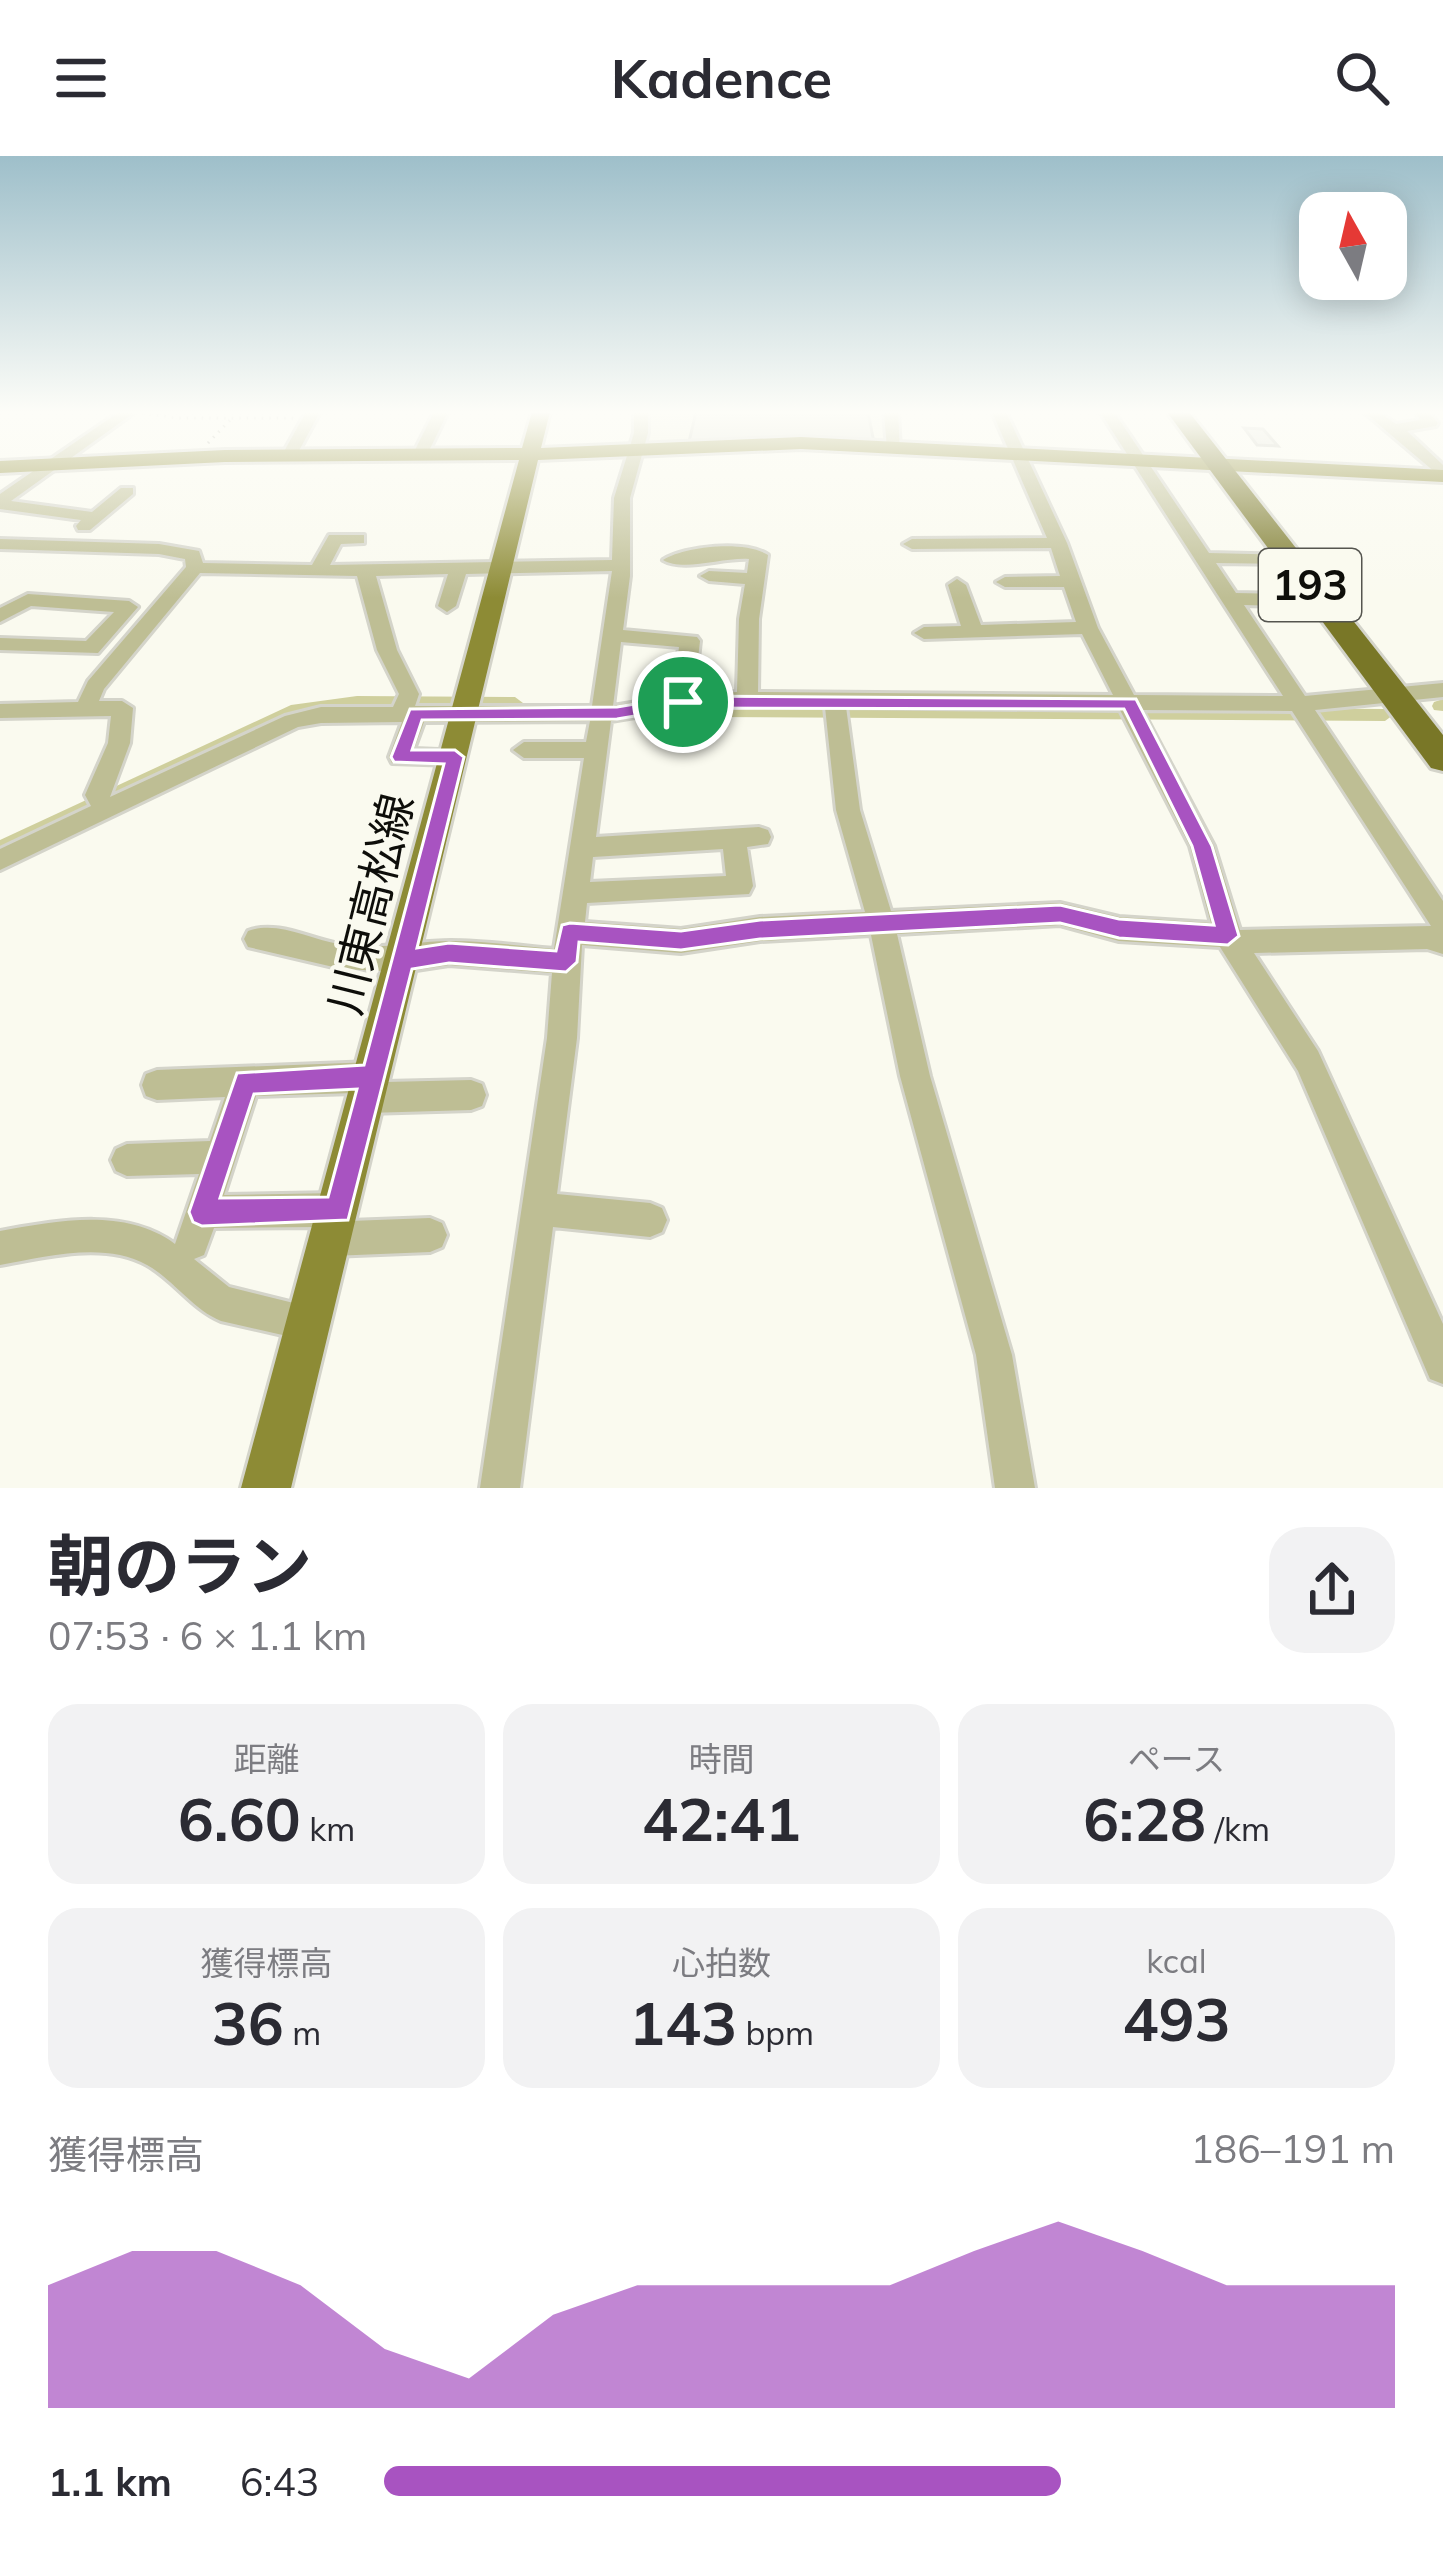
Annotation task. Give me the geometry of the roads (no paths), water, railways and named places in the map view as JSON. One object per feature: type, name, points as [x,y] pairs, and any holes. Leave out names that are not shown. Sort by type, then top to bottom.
[{"type":"highway","name":"193","points":[[1234,474],[1291,559],[1419,694],[1443,759]]},
{"type":"highway","name":"193","points":[[1235,474],[1443,727]]},
{"type":"main road","name":"川東高松線","points":[[266,1488],[525,474]]},
{"type":"street","points":[[0,503],[38,474]]},
{"type":"street","points":[[500,1488],[621,565],[622,498],[630,474]]},
{"type":"street","points":[[1026,474],[1058,543],[1088,628],[1202,846],[1230,939],[1308,1060],[1443,1366]]},
{"type":"street","points":[[1151,474],[1443,923]]},
{"type":"street","points":[[59,547],[127,491]]},
{"type":"street","points":[[0,503],[95,517]]},
{"type":"street","points":[[912,544],[989,536],[1058,543]]},
{"type":"street","points":[[319,568],[335,539],[358,539]]},
{"type":"street","points":[[0,544],[159,549],[193,555],[195,568],[95,686],[86,707]]},
{"type":"street","points":[[672,560],[729,553],[759,555],[749,620],[747,699]]},
{"type":"street","points":[[1209,558],[1291,559]]},
{"type":"street","points":[[195,568],[365,571],[621,565]]},
{"type":"street","points":[[447,606],[459,568]]},
{"type":"street","points":[[365,571],[407,708],[400,757],[455,757]]},
{"type":"street","points":[[709,576],[756,579]]},
{"type":"street","points":[[1005,582],[1072,581]]},
{"type":"street","points":[[957,585],[973,631]]},
{"type":"street","points":[[1236,599],[1283,600]]},
{"type":"street","points":[[0,616],[28,600],[129,607],[91,648],[0,644]]},
{"type":"street","points":[[924,633],[1088,628]]},
{"type":"street","points":[[612,635],[690,640],[683,702]]},
{"type":"street","points":[[0,860],[102,804],[293,721],[321,715],[407,708],[466,714],[599,714],[747,699],[1301,704],[1419,694]]},
{"type":"street","points":[[835,702],[848,810],[880,922],[915,1076],[994,1354],[1015,1488]]},
{"type":"street","points":[[0,711],[122,708],[102,804]]},
{"type":"street","points":[[524,750],[596,750]]},
{"type":"street","points":[[575,893],[740,886],[746,838],[581,848]]},
{"type":"street","points":[[570,932],[681,940],[760,929],[1060,914],[1119,929],[1230,939],[1427,937],[1443,942]]},
{"type":"street","points":[[257,939],[305,945],[342,957],[403,960],[449,953],[566,962]]},
{"type":"street","points":[[245,1082],[197,1228],[334,1224],[430,1235]]},
{"type":"street","points":[[157,1085],[245,1082],[471,1095]]},
{"type":"street","points":[[127,1160],[220,1157]]},
{"type":"street","points":[[538,1209],[650,1220]]},
{"type":"street","points":[[0,1248],[60,1237],[114,1237],[157,1251],[221,1303],[309,1323]]},
{"type":"waterway","points":[[0,848],[297,709],[357,701],[515,703]]},
{"type":"waterway","points":[[707,711],[1385,715]]}]
